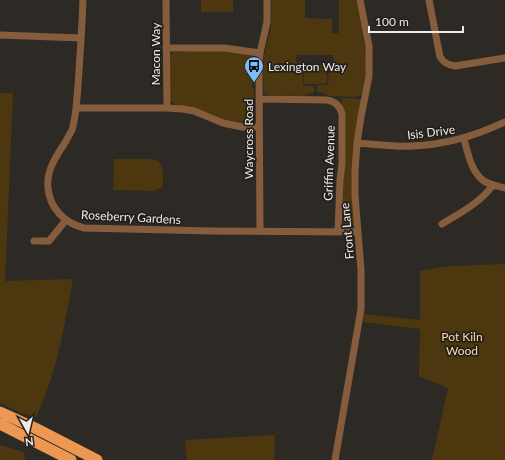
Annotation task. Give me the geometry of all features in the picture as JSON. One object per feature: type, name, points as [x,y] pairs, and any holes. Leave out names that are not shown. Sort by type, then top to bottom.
[{"type":"highway","points":[[0,412],[97,460]]},
{"type":"highway","points":[[0,426],[30,439],[71,460]]},
{"type":"street","name":"Roseberry Gardens","points":[[83,0],[76,108],[72,130],[52,165],[48,181],[48,192],[52,203],[58,213],[66,220],[72,224],[84,228],[211,232],[358,232]]},
{"type":"street","name":"Macon Way","points":[[166,0],[166,108]]},
{"type":"street","name":"Waycross Road","points":[[260,232],[259,71],[260,53],[267,22],[267,0]]},
{"type":"street","name":"Front Lane","points":[[335,460],[361,309],[361,270],[355,195],[355,171],[357,143],[369,76],[369,46],[360,0]]},
{"type":"street","points":[[429,0],[440,57],[446,64],[455,66],[505,58]]},
{"type":"street","points":[[0,35],[81,38]]},
{"type":"street","points":[[166,48],[224,48],[260,53]]},
{"type":"street","name":"Griffin Avenue","points":[[259,100],[327,100],[335,103],[340,108],[342,114],[342,164],[338,232]]},
{"type":"street","points":[[76,108],[183,109],[194,111],[233,126],[259,127]]},
{"type":"street","name":"Isis Drive","points":[[357,143],[399,146],[438,144],[464,139],[505,122]]},
{"type":"street","points":[[464,139],[475,172],[479,177],[485,182],[505,188]]},
{"type":"street","points":[[442,224],[478,201],[493,185]]},
{"type":"street","points":[[34,241],[49,241],[66,220]]},
{"type":"green space","points":[[201,0],[233,0],[233,12],[201,12]]},
{"type":"green space","points":[[271,0],[305,0],[305,18],[332,19],[332,33],[339,33],[339,0],[356,0],[366,62],[365,79],[361,96],[328,96],[324,93],[317,92],[317,85],[328,85],[329,67],[332,63],[334,63],[333,55],[296,55],[296,62],[303,62],[303,86],[314,86],[314,93],[309,93],[305,96],[265,94],[263,71],[264,56],[271,28]]},
{"type":"green space","points":[[185,50],[224,50],[251,54],[253,56],[253,122],[245,124],[225,121],[174,104],[169,99],[170,55],[174,52],[185,52]]},
{"type":"green space","points":[[306,65],[326,65],[327,82],[325,84],[304,83],[304,67]]},
{"type":"green space","points":[[0,93],[13,93],[5,281],[73,279],[55,367],[36,417],[21,413],[0,403]]},
{"type":"green space","points":[[341,98],[361,99],[354,225],[349,227],[344,225],[343,221],[343,180],[346,166],[345,116]]},
{"type":"green space","points":[[114,159],[152,159],[160,163],[163,170],[163,186],[155,191],[113,190]]},
{"type":"green space","name":"Pot Kiln Wood","points":[[505,264],[505,460],[432,460],[448,388],[419,376],[420,329],[363,322],[364,314],[420,320],[420,271],[449,266]]},
{"type":"green space","points":[[275,435],[274,460],[187,460],[185,440]]},
{"type":"green space","points":[[0,445],[24,452],[25,460],[0,460]]},
{"type":"place","name":"Lexington Way","points":[[254,83]]}]
